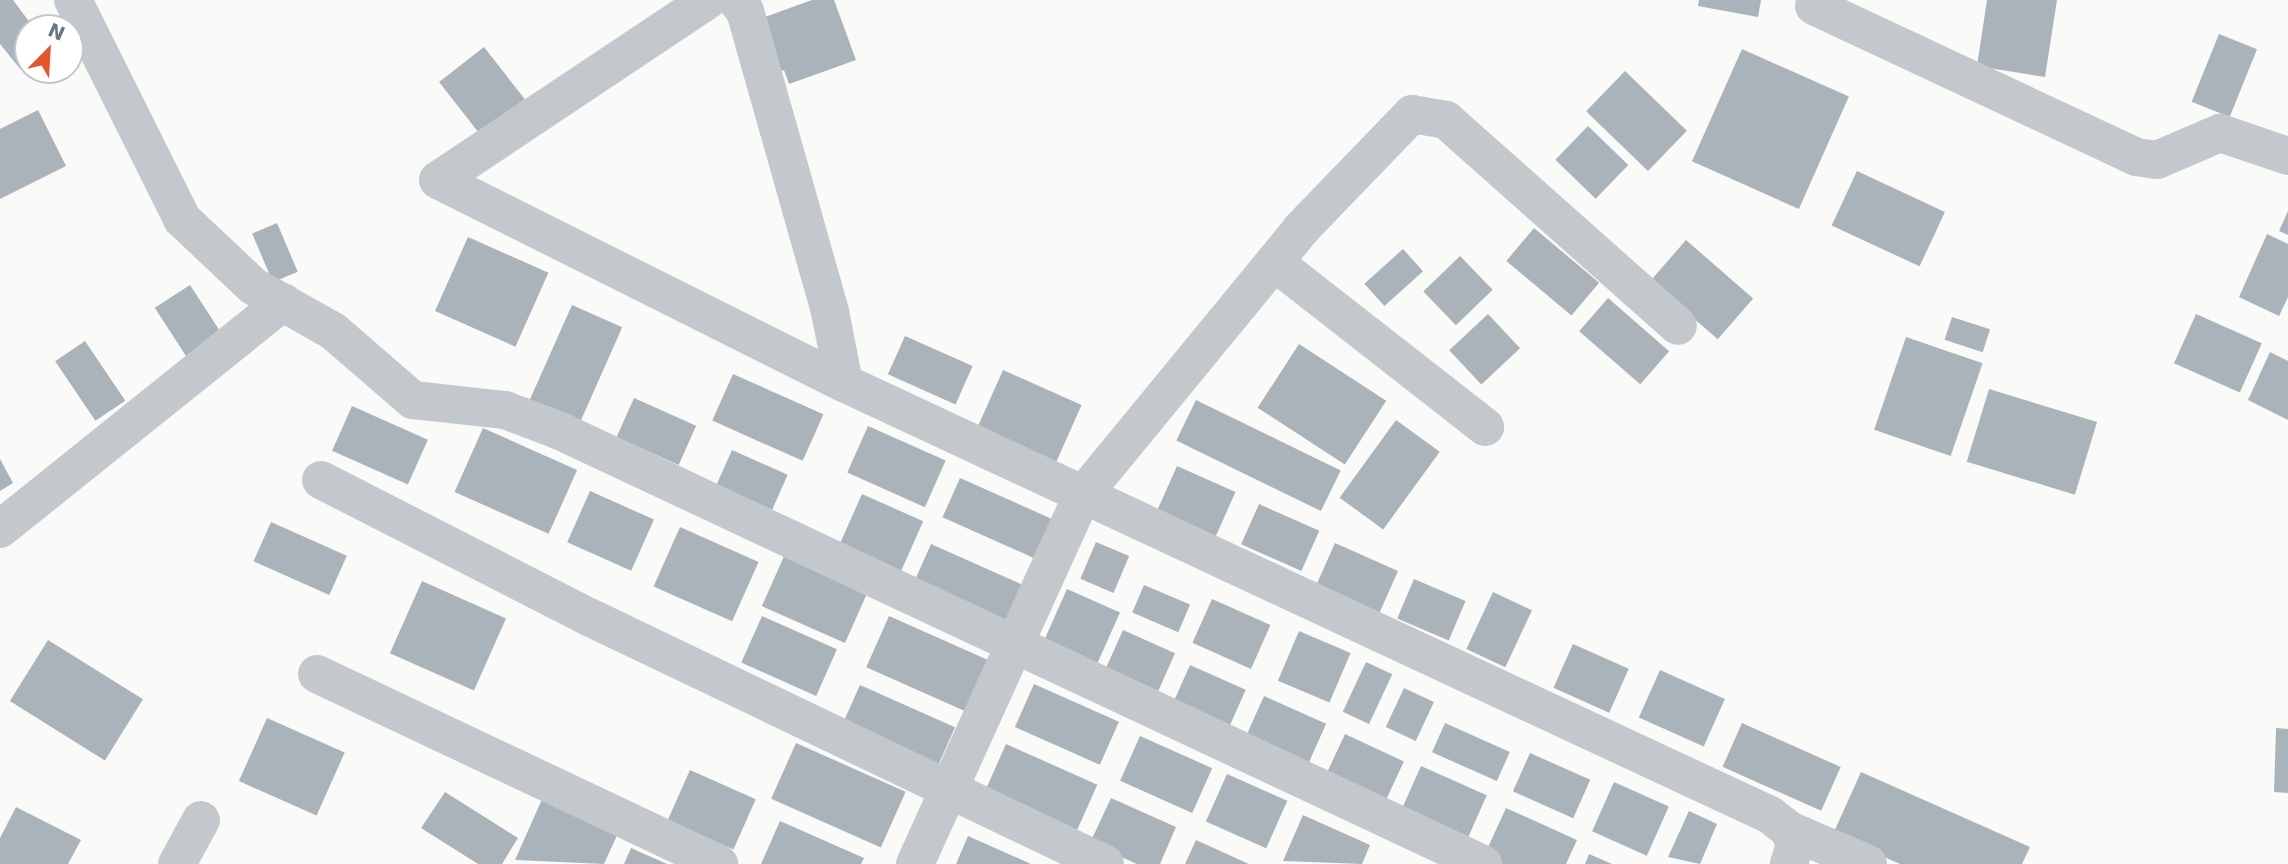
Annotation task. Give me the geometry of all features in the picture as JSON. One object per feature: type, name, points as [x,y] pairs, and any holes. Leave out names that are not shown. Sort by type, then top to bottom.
[{"type":"street","points":[[73,0],[182,219],[253,286],[333,331],[413,400],[505,410],[558,430],[1483,864]]},
{"type":"street","points":[[708,0],[438,180],[844,383],[1770,815],[1789,847],[1868,864]]},
{"type":"street","points":[[736,0],[745,11],[830,312],[844,383]]},
{"type":"street","points":[[1814,6],[2136,157],[2157,160],[2220,133],[2288,156]]},
{"type":"street","points":[[915,864],[952,790],[1082,496],[1274,262],[1412,114],[1427,113],[1446,120],[1678,326]]},
{"type":"street","points":[[1274,262],[1485,427]]},
{"type":"street","points":[[0,529],[283,302]]},
{"type":"street","points":[[321,480],[589,617],[1105,864]]},
{"type":"street","points":[[317,674],[719,864]]},
{"type":"street","points":[[177,864],[201,820]]},
{"type":"building","points":[[0,0],[13,0],[24,14],[14,14],[14,61],[0,44]]},
{"type":"building","points":[[812,0],[834,0],[856,60],[789,84],[784,70],[776,74],[765,17]]},
{"type":"building","points":[[1699,0],[1761,0],[1758,17],[1698,6]]},
{"type":"building","points":[[1987,0],[2057,0],[2045,77],[1977,66]]},
{"type":"building","points":[[2219,34],[2257,49],[2230,117],[2192,102]]},
{"type":"building","points":[[484,47],[525,99],[480,134],[439,82]]},
{"type":"building","points":[[1742,49],[1849,97],[1799,209],[1692,161]]},
{"type":"building","points":[[1625,71],[1687,131],[1648,171],[1586,111]]},
{"type":"building","points":[[38,110],[66,166],[0,199],[0,129]]},
{"type":"building","points":[[1588,126],[1628,165],[1596,199],[1555,160]]},
{"type":"building","points":[[1857,171],[1945,212],[1920,266],[1832,225]]},
{"type":"building","points":[[2288,211],[2288,235],[2279,231]]},
{"type":"building","points":[[277,223],[298,272],[273,282],[252,234]]},
{"type":"building","points":[[1534,228],[1599,283],[1571,316],[1506,261]]},
{"type":"building","points":[[2267,234],[2288,244],[2288,297],[2279,316],[2239,297]]},
{"type":"building","points":[[468,237],[548,273],[515,347],[435,311]]},
{"type":"building","points":[[1686,240],[1753,298],[1718,339],[1651,281]]},
{"type":"building","points":[[1403,249],[1423,271],[1384,306],[1364,284]]},
{"type":"building","points":[[1460,256],[1493,290],[1456,325],[1423,291]]},
{"type":"building","points":[[190,285],[224,338],[189,361],[155,308]]},
{"type":"building","points":[[1608,298],[1669,351],[1640,384],[1579,331]]},
{"type":"building","points":[[572,305],[622,327],[580,422],[530,400]]},
{"type":"building","points":[[1488,314],[1520,348],[1481,385],[1449,350]]},
{"type":"building","points":[[2196,314],[2262,343],[2240,393],[2174,363]]},
{"type":"building","points":[[1952,317],[1990,329],[1983,352],[1945,340]]},
{"type":"building","points":[[905,336],[973,366],[956,404],[888,374]]},
{"type":"building","points":[[1906,337],[1983,363],[1951,456],[1874,430]]},
{"type":"building","points":[[85,341],[125,401],[95,421],[55,361]]},
{"type":"building","points":[[1299,344],[1386,401],[1345,464],[1258,408]]},
{"type":"building","points":[[2270,352],[2288,361],[2288,420],[2248,400]]},
{"type":"building","points":[[1003,370],[1082,405],[1056,463],[977,428]]},
{"type":"building","points":[[733,374],[823,414],[803,461],[712,421]]},
{"type":"building","points":[[1989,389],[2097,422],[2075,495],[1967,462]]},
{"type":"building","points":[[634,398],[696,426],[679,465],[617,437]]},
{"type":"building","points":[[1196,400],[1341,471],[1321,511],[1176,440]]},
{"type":"building","points":[[352,406],[428,440],[408,485],[332,451]]},
{"type":"building","points":[[1396,420],[1440,452],[1383,529],[1340,498]]},
{"type":"building","points":[[868,426],[946,461],[925,507],[847,473]]},
{"type":"building","points":[[483,428],[577,470],[549,534],[455,492]]},
{"type":"building","points":[[732,450],[788,475],[769,516],[714,491]]},
{"type":"building","points":[[0,459],[13,483],[0,491]]},
{"type":"building","points":[[1177,466],[1235,492],[1215,539],[1156,513]]},
{"type":"building","points":[[960,478],[1061,523],[1044,562],[943,517]]},
{"type":"building","points":[[590,491],[654,519],[631,571],[567,542]]},
{"type":"building","points":[[862,494],[923,521],[898,578],[837,551]]},
{"type":"building","points":[[1259,504],[1319,531],[1301,571],[1241,544]]},
{"type":"building","points":[[271,522],[347,556],[329,595],[254,561]]},
{"type":"building","points":[[680,527],[759,562],[732,621],[654,586]]},
{"type":"building","points":[[1096,542],[1129,556],[1114,593],[1080,579]]},
{"type":"building","points":[[1335,543],[1398,571],[1379,614],[1316,586]]},
{"type":"building","points":[[931,544],[1025,586],[1006,629],[912,587]]},
{"type":"building","points":[[785,554],[868,591],[845,643],[762,606]]},
{"type":"building","points":[[1414,579],[1466,601],[1449,640],[1397,619]]},
{"type":"building","points":[[422,581],[506,618],[474,691],[390,653]]},
{"type":"building","points":[[1144,585],[1190,605],[1178,632],[1132,613]]},
{"type":"building","points":[[1067,589],[1120,613],[1098,663],[1045,639]]},
{"type":"building","points":[[1493,592],[1532,610],[1505,667],[1466,649]]},
{"type":"building","points":[[1212,599],[1270,625],[1251,669],[1192,643]]},
{"type":"building","points":[[762,616],[837,649],[816,696],[741,663]]},
{"type":"building","points":[[889,616],[993,662],[970,714],[866,667]]},
{"type":"building","points":[[1123,630],[1175,653],[1156,697],[1103,674]]},
{"type":"building","points":[[1299,631],[1351,653],[1329,703],[1278,681]]},
{"type":"building","points":[[48,640],[143,699],[105,760],[10,701]]},
{"type":"building","points":[[1573,644],[1629,669],[1609,713],[1553,688]]},
{"type":"building","points":[[1366,662],[1392,674],[1369,724],[1343,712]]},
{"type":"building","points":[[1190,665],[1246,690],[1227,731],[1172,706]]},
{"type":"building","points":[[1660,670],[1725,699],[1704,746],[1639,718]]},
{"type":"building","points":[[1034,684],[1119,722],[1100,765],[1015,727]]},
{"type":"building","points":[[860,685],[955,727],[935,772],[840,730]]},
{"type":"building","points":[[1404,688],[1434,702],[1416,741],[1386,727]]},
{"type":"building","points":[[1264,696],[1326,724],[1309,762],[1247,734]]},
{"type":"building","points":[[267,718],[345,753],[317,816],[239,781]]},
{"type":"building","points":[[1445,723],[1510,752],[1497,781],[1432,752]]},
{"type":"building","points":[[1742,723],[1841,767],[1821,811],[1722,767]]},
{"type":"building","points":[[2276,728],[2288,729],[2288,793],[2274,792]]},
{"type":"building","points":[[1345,734],[1404,761],[1383,806],[1324,778]]},
{"type":"building","points":[[1140,736],[1212,768],[1192,813],[1120,781]]},
{"type":"building","points":[[796,743],[906,792],[881,848],[771,799]]},
{"type":"building","points":[[1006,744],[1097,785],[1076,833],[984,792]]},
{"type":"building","points":[[1530,753],[1590,780],[1573,818],[1513,791]]},
{"type":"building","points":[[1421,766],[1487,795],[1466,842],[1400,813]]},
{"type":"building","points":[[690,770],[756,799],[733,850],[668,820]]},
{"type":"building","points":[[1861,772],[2030,847],[2022,864],[1900,864],[1833,834]]},
{"type":"building","points":[[1227,774],[1287,801],[1266,848],[1206,822]]},
{"type":"building","points":[[1614,782],[1669,806],[1647,856],[1592,831]]},
{"type":"building","points":[[445,792],[518,838],[502,864],[478,864],[421,828]]},
{"type":"building","points":[[543,797],[619,831],[604,864],[515,860]]},
{"type":"building","points":[[1111,798],[1176,827],[1160,864],[1137,864],[1090,843]]},
{"type":"building","points":[[16,807],[81,840],[68,864],[0,864],[0,838]]},
{"type":"building","points":[[1506,808],[1577,840],[1566,864],[1503,864],[1484,856]]},
{"type":"building","points":[[1689,811],[1717,824],[1700,864],[1668,857]]},
{"type":"building","points":[[1303,815],[1370,845],[1362,864],[1283,861]]},
{"type":"building","points":[[780,821],[864,858],[861,864],[761,864]]},
{"type":"building","points":[[968,836],[1031,864],[956,864]]},
{"type":"building","points":[[1196,840],[1249,864],[1185,864]]},
{"type":"building","points":[[631,848],[667,864],[624,864]]},
{"type":"building","points":[[1589,854],[1612,864],[1585,864]]}]
